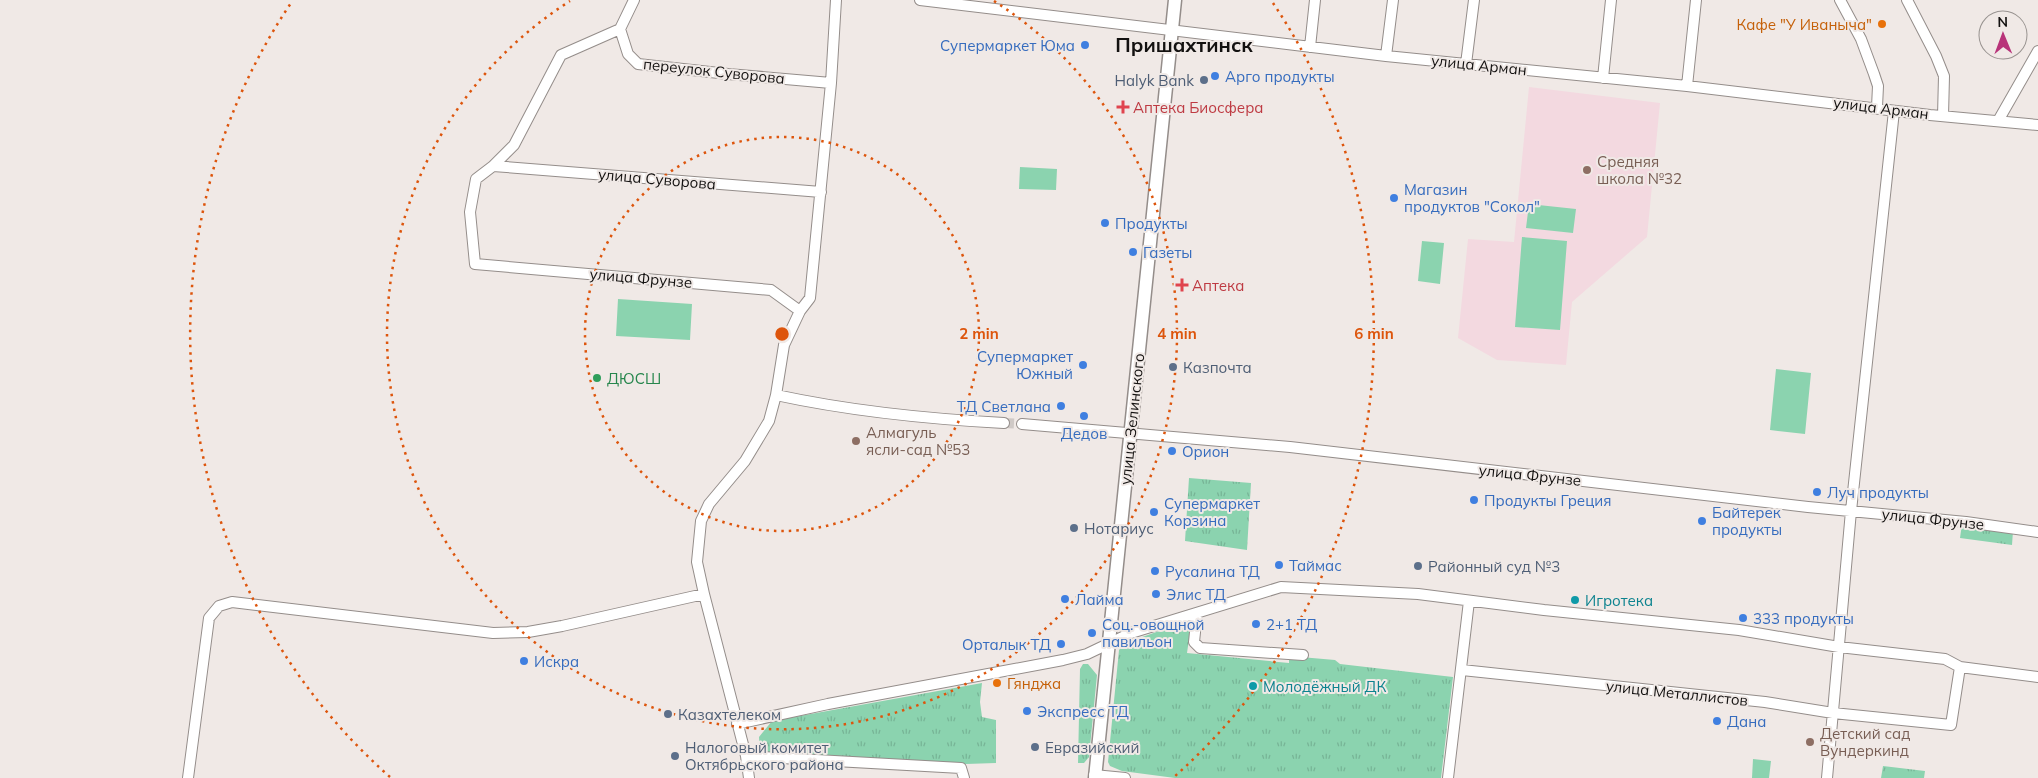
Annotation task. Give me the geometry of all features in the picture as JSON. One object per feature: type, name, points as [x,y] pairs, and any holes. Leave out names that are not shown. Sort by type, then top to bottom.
[{"type":"main road","name":"улица Зелинского","points":[[1095,776],[1175,0]]},
{"type":"street","points":[[493,166],[514,145],[561,55],[620,29],[634,0]]},
{"type":"street","points":[[749,778],[746,756],[697,562],[701,521],[709,504],[745,461],[769,421],[776,395],[784,345],[800,310],[810,298],[836,0]]},
{"type":"street","name":"улица Арман","points":[[920,0],[1386,56],[1687,86],[1877,107],[1894,111],[2038,125]]},
{"type":"street","points":[[1310,47],[1315,0]]},
{"type":"street","points":[[1386,56],[1394,0]]},
{"type":"street","points":[[1466,64],[1474,0]]},
{"type":"street","points":[[1603,78],[1611,0]]},
{"type":"street","points":[[1687,86],[1696,0]]},
{"type":"street","points":[[1840,0],[1861,39],[1874,74],[1878,86],[1877,107]]},
{"type":"street","points":[[1907,0],[1936,56],[1944,76],[1944,116]]},
{"type":"street","name":"переулок Суворова","points":[[620,29],[628,54],[638,64],[830,83]]},
{"type":"street","points":[[1998,121],[2038,51]]},
{"type":"street","points":[[1827,778],[1851,511],[1894,111]]},
{"type":"street","name":"улица Суворова","points":[[493,166],[820,192]]},
{"type":"street","name":"улица Фрунзе","points":[[493,166],[476,179],[470,212],[475,264],[771,290],[800,310]]},
{"type":"street","points":[[776,395],[816,404],[1004,423]]},
{"type":"street","name":"улица Фрунзе","points":[[1022,424],[1290,447],[1851,511],[1914,516],[2038,532]]},
{"type":"street","points":[[737,724],[828,704],[1087,654],[1131,633],[1281,587],[1409,594],[1740,630],[1838,647],[1945,659],[1960,667],[2038,677]]},
{"type":"street","points":[[188,778],[209,618],[219,606],[232,602],[493,633],[528,632],[562,626],[704,594]]},
{"type":"street","points":[[1448,778],[1469,601]]},
{"type":"street","points":[[1197,613],[1194,642],[1200,648],[1303,655]]},
{"type":"street","name":"улица Металлистов","points":[[1462,670],[1765,702],[1833,713],[1951,725],[1960,667]]},
{"type":"street","points":[[746,756],[962,773]]},
{"type":"street","points":[[1095,776],[1125,778]]},
{"type":"shaded area","name":"Средняя школа №32","points":[[1529,87],[1660,103],[1647,237],[1572,302],[1566,365],[1497,360],[1458,338],[1468,239],[1514,242]]},
{"type":"green space","points":[[1020,167],[1057,169],[1056,190],[1019,189]]},
{"type":"green space","points":[[1529,204],[1576,209],[1573,233],[1526,228]]},
{"type":"green space","points":[[1522,237],[1567,241],[1560,330],[1515,327]]},
{"type":"green space","points":[[1422,241],[1444,243],[1440,284],[1418,281]]},
{"type":"green space","points":[[618,299],[692,304],[690,340],[616,336]]},
{"type":"green space","points":[[1776,369],[1811,373],[1805,434],[1770,430]]},
{"type":"green space","points":[[1189,478],[1251,483],[1247,550],[1185,541]]},
{"type":"green space","points":[[1962,524],[2013,531],[2012,545],[1960,538]]},
{"type":"green space","points":[[1185,622],[1191,626],[1187,653],[1289,663],[1289,656],[1335,660],[1340,664],[1453,677],[1441,778],[1175,778],[1122,771],[1110,766],[1108,762],[1119,650],[1125,643]]},
{"type":"green space","points":[[1083,664],[1088,664],[1097,675],[1089,757],[1084,763],[1078,763],[1080,669]]},
{"type":"green space","points":[[982,683],[980,702],[982,717],[996,720],[996,763],[966,764],[760,753],[759,737],[772,721]]},
{"type":"green space","points":[[1753,759],[1771,761],[1769,778],[1752,778]]},
{"type":"green space","points":[[1883,766],[1925,771],[1924,778],[1881,778]]},
{"type":"tunnel","points":[[1004,423],[1022,424]]},
{"type":"place","name":"Кафе \"У Иваныча\"","points":[[1882,24]]},
{"type":"place","name":"Супермаркет Юма","points":[[1085,45]]},
{"type":"place","name":"Арго продукты","points":[[1215,76]]},
{"type":"place","name":"Halyk Bank","points":[[1204,80]]},
{"type":"place","name":"Аптека Биосфера","points":[[1123,107]]},
{"type":"place","name":"Средняя школа №32","points":[[1587,170]]},
{"type":"place","name":"Магазин продуктов \"Сокол\"","points":[[1394,198]]},
{"type":"place","name":"Продукты","points":[[1105,223]]},
{"type":"place","name":"Газеты","points":[[1133,252]]},
{"type":"place","name":"Аптека","points":[[1182,285]]},
{"type":"place","name":"Супермаркет Южный","points":[[1083,365]]},
{"type":"place","name":"Казпочта","points":[[1173,367]]},
{"type":"place","name":"ДЮСШ","points":[[597,378]]},
{"type":"place","name":"ТД Светлана","points":[[1061,406]]},
{"type":"place","name":"Дедов","points":[[1084,416]]},
{"type":"place","name":"Алмагуль ясли-сад №53","points":[[856,441]]},
{"type":"place","name":"Орион","points":[[1172,451]]},
{"type":"place","name":"Луч продукты","points":[[1817,492]]},
{"type":"place","name":"Продукты Греция","points":[[1474,500]]},
{"type":"place","name":"Супермаркет Корзина","points":[[1154,512]]},
{"type":"place","name":"Байтерек продукты","points":[[1702,521]]},
{"type":"place","name":"Нотариус","points":[[1074,528]]},
{"type":"place","name":"Таймас","points":[[1279,565]]},
{"type":"place","name":"Районный суд №3","points":[[1418,566]]},
{"type":"place","name":"Русалина ТД","points":[[1155,571]]},
{"type":"place","name":"Элис ТД","points":[[1156,594]]},
{"type":"place","name":"Лайма","points":[[1065,599]]},
{"type":"place","name":"Игротека","points":[[1575,600]]},
{"type":"place","name":"333 продукты","points":[[1743,618]]},
{"type":"place","name":"2+1 ТД","points":[[1256,624]]},
{"type":"place","name":"Соц.-овощной павильон","points":[[1092,633]]},
{"type":"place","name":"Орталык ТД","points":[[1061,644]]},
{"type":"place","name":"Искра","points":[[524,661]]},
{"type":"place","name":"Гянджа","points":[[997,683]]},
{"type":"place","name":"Молодёжный ДК","points":[[1253,686]]},
{"type":"place","name":"Экспресс ТД","points":[[1027,711]]},
{"type":"place","name":"Казахтелеком","points":[[668,714]]},
{"type":"place","name":"Дана","points":[[1717,721]]},
{"type":"place","name":"Детский сад Вундеркинд","points":[[1810,742]]},
{"type":"place","name":"Евразийский","points":[[1035,747]]},
{"type":"place","name":"Налоговый комитет Октябрьского района","points":[[675,756]]},
{"type":"district","name":"Пришахтинск","points":[[1184,44]]}]
